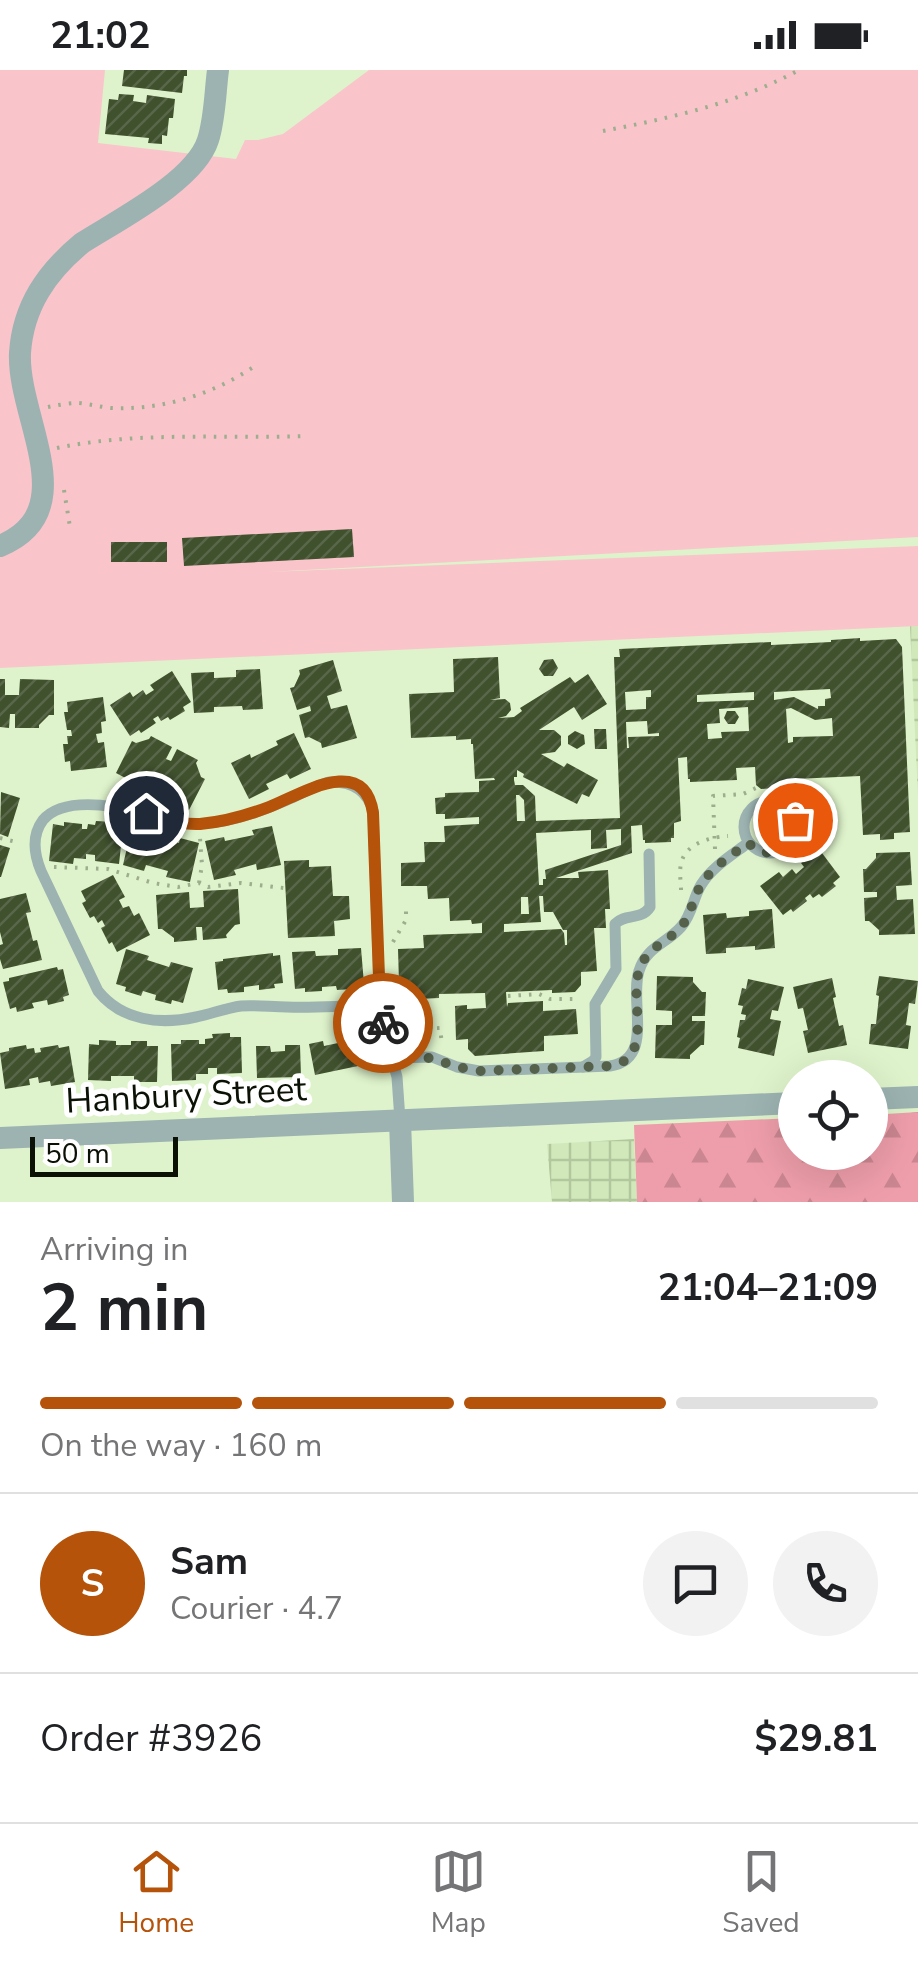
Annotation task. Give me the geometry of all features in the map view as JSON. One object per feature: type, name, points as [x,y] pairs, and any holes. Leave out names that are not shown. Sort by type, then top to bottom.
[{"type":"street","points":[[0,546],[24,530],[43,500],[45,488],[44,468],[20,376],[22,339],[39,289],[59,263],[82,243],[180,179],[196,164],[208,140],[218,70]]},
{"type":"street","points":[[888,1098],[918,1097]]},
{"type":"street","name":"Hanbury Street","points":[[0,1138],[778,1104]]},
{"type":"street","points":[[400,1121],[403,1202]]},
{"type":"lane","points":[[380,1004],[239,1006],[169,1020],[132,1016],[108,1003],[98,991],[35,856],[39,826],[54,810],[65,806],[125,809],[198,824],[248,814],[317,784],[348,783],[363,792],[372,804],[380,1004],[397,1076],[400,1121]]},
{"type":"lane","points":[[770,801],[791,812],[796,828],[785,848],[770,854],[748,843],[743,828],[754,806],[770,801]]},
{"type":"lane","points":[[393,1058],[432,1058],[479,1071],[618,1065],[631,1057],[637,1037],[636,979],[644,958],[684,923],[698,890],[712,871],[748,843]]},
{"type":"lane","points":[[583,1067],[596,1057],[595,1004],[616,969],[616,924],[621,918],[642,915],[650,908],[650,854]]},
{"type":"path","points":[[604,131],[737,99],[799,70]]},
{"type":"path","points":[[27,410],[76,403],[108,408],[174,403],[236,379],[258,364]]},
{"type":"path","points":[[57,448],[127,437],[306,436]]},
{"type":"path","points":[[715,854],[713,796],[743,794],[756,788]]},
{"type":"path","points":[[198,824],[200,884]]},
{"type":"path","points":[[0,838],[34,846]]},
{"type":"path","points":[[41,871],[58,867],[99,868],[178,888],[200,884],[284,888]]},
{"type":"path","points":[[392,948],[406,920],[406,906]]},
{"type":"path","points":[[394,980],[414,1012],[416,1038],[410,1058]]},
{"type":"path","points":[[508,996],[539,994],[550,999],[577,999],[582,1005]]},
{"type":"path","points":[[416,1030],[440,1028],[444,1048]]},
{"type":"shaded area","points":[[0,70],[105,70],[98,143],[236,159],[245,140],[283,134],[369,70],[918,70],[918,537],[267,572],[918,546],[918,626],[0,668]]},
{"type":"shaded area","points":[[910,626],[918,626],[918,797]]},
{"type":"shaded area","points":[[634,1139],[637,1202],[552,1202],[547,1144]]},
{"type":"green space","points":[[918,1112],[918,1202],[637,1202],[634,1125],[778,1119],[778,1170],[888,1170],[888,1114]]},
{"type":"building","points":[[124,70],[187,70],[187,76],[182,93],[122,86]]},
{"type":"building","points":[[119,94],[134,95],[133,101],[146,103],[147,95],[175,99],[173,118],[169,118],[162,144],[148,143],[149,138],[105,134],[109,99],[118,100]]},
{"type":"building","points":[[352,529],[354,557],[184,566],[182,538]]},
{"type":"building","points":[[111,542],[167,542],[167,562],[111,562]]},
{"type":"building","points":[[896,639],[902,647],[910,832],[894,833],[894,839],[880,840],[880,834],[863,835],[860,776],[795,779],[795,786],[779,784],[761,789],[756,785],[755,767],[736,768],[737,780],[690,782],[687,757],[678,758],[681,821],[674,823],[671,842],[645,843],[642,825],[631,826],[632,853],[556,878],[579,878],[578,872],[608,870],[610,909],[605,909],[606,928],[594,928],[597,971],[581,972],[581,985],[575,992],[506,992],[507,1007],[508,1003],[543,1001],[543,1011],[576,1009],[578,1034],[544,1036],[544,1051],[475,1056],[468,1049],[468,1039],[456,1040],[455,1006],[486,1008],[485,993],[439,994],[439,998],[418,999],[411,993],[410,983],[399,983],[398,949],[424,948],[423,935],[482,933],[482,923],[450,921],[449,898],[428,899],[427,886],[401,886],[401,863],[425,862],[424,842],[445,842],[444,826],[479,824],[479,817],[445,819],[445,814],[436,814],[435,798],[445,797],[445,793],[479,792],[479,781],[495,780],[475,779],[471,739],[411,738],[409,694],[454,692],[453,659],[498,657],[500,698],[490,700],[505,699],[511,710],[498,718],[514,717],[522,711],[520,708],[570,677],[575,683],[588,674],[607,704],[582,720],[574,707],[539,730],[554,730],[561,736],[561,745],[555,752],[541,754],[598,780],[589,797],[582,794],[577,804],[523,777],[517,770],[515,785],[523,785],[535,796],[536,821],[620,818],[614,657],[620,657],[619,649]],"holes":[[[830,689],[831,698],[825,699],[825,706],[818,709],[794,697],[774,700],[774,692]],[[651,690],[651,697],[646,697],[646,709],[626,710],[625,692]],[[754,692],[754,700],[697,702],[697,695]],[[748,707],[749,731],[721,732],[722,738],[708,739],[707,724],[720,723],[719,709]],[[786,709],[815,720],[832,718],[833,736],[793,737],[793,742],[788,743]],[[647,721],[648,734],[659,733],[628,737],[627,748],[626,722]],[[516,795],[524,800],[525,821],[517,821]],[[621,829],[621,845],[545,870],[546,879],[539,885],[536,833],[591,830],[591,849],[607,848],[606,830]],[[539,896],[543,896],[544,912],[553,912],[563,930],[567,930],[567,945],[561,929],[504,932],[504,924],[541,922]],[[521,897],[528,897],[529,914],[521,914]]]},
{"type":"building","points":[[553,659],[558,668],[553,676],[544,676],[539,669],[544,660]]},
{"type":"building","points":[[333,660],[342,691],[327,696],[331,709],[347,705],[357,738],[322,748],[321,743],[305,738],[299,715],[311,711],[310,706],[297,710],[290,688],[294,687],[299,670]]},
{"type":"building","points":[[260,669],[263,709],[214,707],[214,712],[194,713],[191,673],[214,672],[214,678],[236,677],[236,670]]},
{"type":"building","points":[[172,671],[191,702],[170,720],[168,717],[161,721],[158,716],[153,719],[156,723],[130,736],[110,705],[130,692],[133,697],[143,690],[146,695],[154,690],[150,685]]},
{"type":"building","points":[[0,679],[5,679],[5,695],[19,695],[20,679],[54,680],[54,715],[49,715],[39,728],[15,728],[15,714],[10,714],[9,728],[0,727]]},
{"type":"building","points":[[103,697],[106,721],[101,722],[102,733],[96,734],[98,743],[104,742],[107,767],[71,771],[70,761],[65,762],[63,744],[68,744],[67,736],[72,736],[64,712],[68,712],[67,702]]},
{"type":"building","points":[[727,711],[735,711],[739,717],[735,724],[728,724],[724,718]]},
{"type":"building","points":[[594,729],[606,729],[607,749],[595,749]]},
{"type":"building","points":[[575,731],[584,735],[585,744],[577,749],[568,744],[568,736]]},
{"type":"building","points":[[294,733],[311,769],[266,784],[269,789],[249,799],[231,763],[250,754],[251,758]]},
{"type":"building","points":[[151,736],[172,747],[166,759],[171,761],[177,749],[198,760],[201,777],[205,779],[189,810],[159,795],[166,781],[153,774],[146,789],[116,773],[132,741]]},
{"type":"building","points":[[1,792],[20,798],[8,837],[0,834]]},
{"type":"building","points":[[96,821],[113,822],[113,826],[123,828],[119,864],[95,861],[95,855],[86,854],[86,859],[74,858],[73,864],[49,861],[53,824],[82,824],[82,829],[87,829],[88,824],[95,825]]},
{"type":"building","points":[[132,826],[152,831],[151,836],[199,843],[190,882],[166,877],[168,871],[146,865],[144,871],[123,865]]},
{"type":"building","points":[[272,826],[281,865],[257,870],[256,864],[234,870],[236,875],[214,880],[205,841],[254,835],[252,830]]},
{"type":"building","points":[[0,845],[10,848],[1,877],[0,877]]},
{"type":"building","points":[[819,849],[840,877],[833,883],[836,886],[822,897],[819,894],[813,898],[810,894],[793,912],[791,909],[783,915],[760,886],[779,872],[783,877],[792,869],[796,874],[804,867],[801,863]]},
{"type":"building","points":[[910,852],[912,885],[896,886],[897,900],[913,899],[915,934],[879,935],[879,930],[865,921],[864,898],[877,897],[877,892],[864,892],[863,869],[876,858],[876,853]]},
{"type":"building","points":[[309,860],[309,867],[331,866],[333,896],[349,896],[350,919],[334,921],[335,936],[288,938],[284,861]]},
{"type":"building","points":[[113,875],[125,897],[119,900],[123,908],[129,906],[134,916],[139,913],[150,935],[117,952],[101,928],[105,926],[102,920],[98,923],[94,916],[90,918],[81,891]]},
{"type":"building","points":[[238,889],[240,924],[227,938],[203,940],[202,927],[196,927],[197,940],[174,942],[174,938],[158,929],[156,895],[189,892],[190,908],[204,907],[203,891]]},
{"type":"building","points":[[26,893],[31,912],[26,913],[42,960],[3,969],[0,899]]},
{"type":"building","points":[[772,909],[775,948],[726,948],[726,953],[706,954],[703,915],[726,913],[727,918]]},
{"type":"building","points":[[361,948],[364,984],[353,985],[353,989],[295,989],[292,952],[338,955],[338,949]]},
{"type":"building","points":[[126,949],[169,967],[171,962],[193,968],[183,1003],[155,1000],[156,995],[143,991],[141,996],[116,984]]},
{"type":"building","points":[[280,955],[283,983],[259,990],[259,985],[244,987],[244,992],[218,990],[215,962]]},
{"type":"building","points":[[57,967],[63,969],[69,995],[63,997],[64,1001],[32,1003],[34,1008],[17,1012],[16,1007],[10,1009],[3,982]]},
{"type":"building","points":[[657,976],[693,977],[693,982],[706,992],[705,1016],[692,1016],[692,1021],[705,1021],[704,1045],[690,1059],[655,1058],[656,1025],[672,1025],[672,1011],[656,1010]]},
{"type":"building","points":[[879,976],[918,981],[915,1004],[909,1003],[908,1049],[869,1044],[871,1024],[876,1024]]},
{"type":"building","points":[[832,978],[839,1026],[843,1025],[847,1045],[808,1053],[803,1008],[798,1009],[793,987]]},
{"type":"building","points":[[748,979],[784,987],[778,1011],[772,1010],[770,1019],[781,1021],[774,1056],[738,1048],[740,1020],[745,1020],[746,1015],[741,1014],[743,1006],[738,1005]]},
{"type":"building","points":[[230,1033],[230,1037],[241,1037],[242,1073],[217,1074],[217,1068],[208,1068],[208,1074],[196,1074],[196,1080],[172,1081],[171,1044],[199,1040],[199,1044],[205,1044],[205,1039],[213,1038],[212,1034]]},
{"type":"building","points":[[351,1034],[358,1066],[315,1075],[309,1044],[338,1043],[337,1038]]},
{"type":"building","points":[[99,1040],[116,1041],[116,1045],[147,1041],[147,1046],[158,1046],[157,1082],[134,1082],[134,1076],[88,1080],[89,1044],[99,1045]]},
{"type":"building","points":[[26,1045],[27,1049],[34,1048],[35,1053],[41,1052],[40,1048],[69,1046],[75,1082],[51,1086],[50,1081],[39,1083],[38,1077],[29,1079],[30,1085],[5,1089],[0,1053]]},
{"type":"building","points":[[285,1045],[300,1045],[301,1077],[257,1078],[256,1046],[270,1046],[271,1052],[285,1051]]},
{"type":"way so far","points":[[383,1023],[393,1058],[432,1058],[479,1071],[618,1065],[631,1057],[637,1044],[636,979],[644,958],[684,923],[698,890],[712,871],[748,843],[770,854],[785,848],[795,836],[795,820]]},
{"type":"route","points":[[146,813],[198,824],[248,814],[317,784],[340,781],[357,786],[372,804],[373,813],[383,1023]]}]
